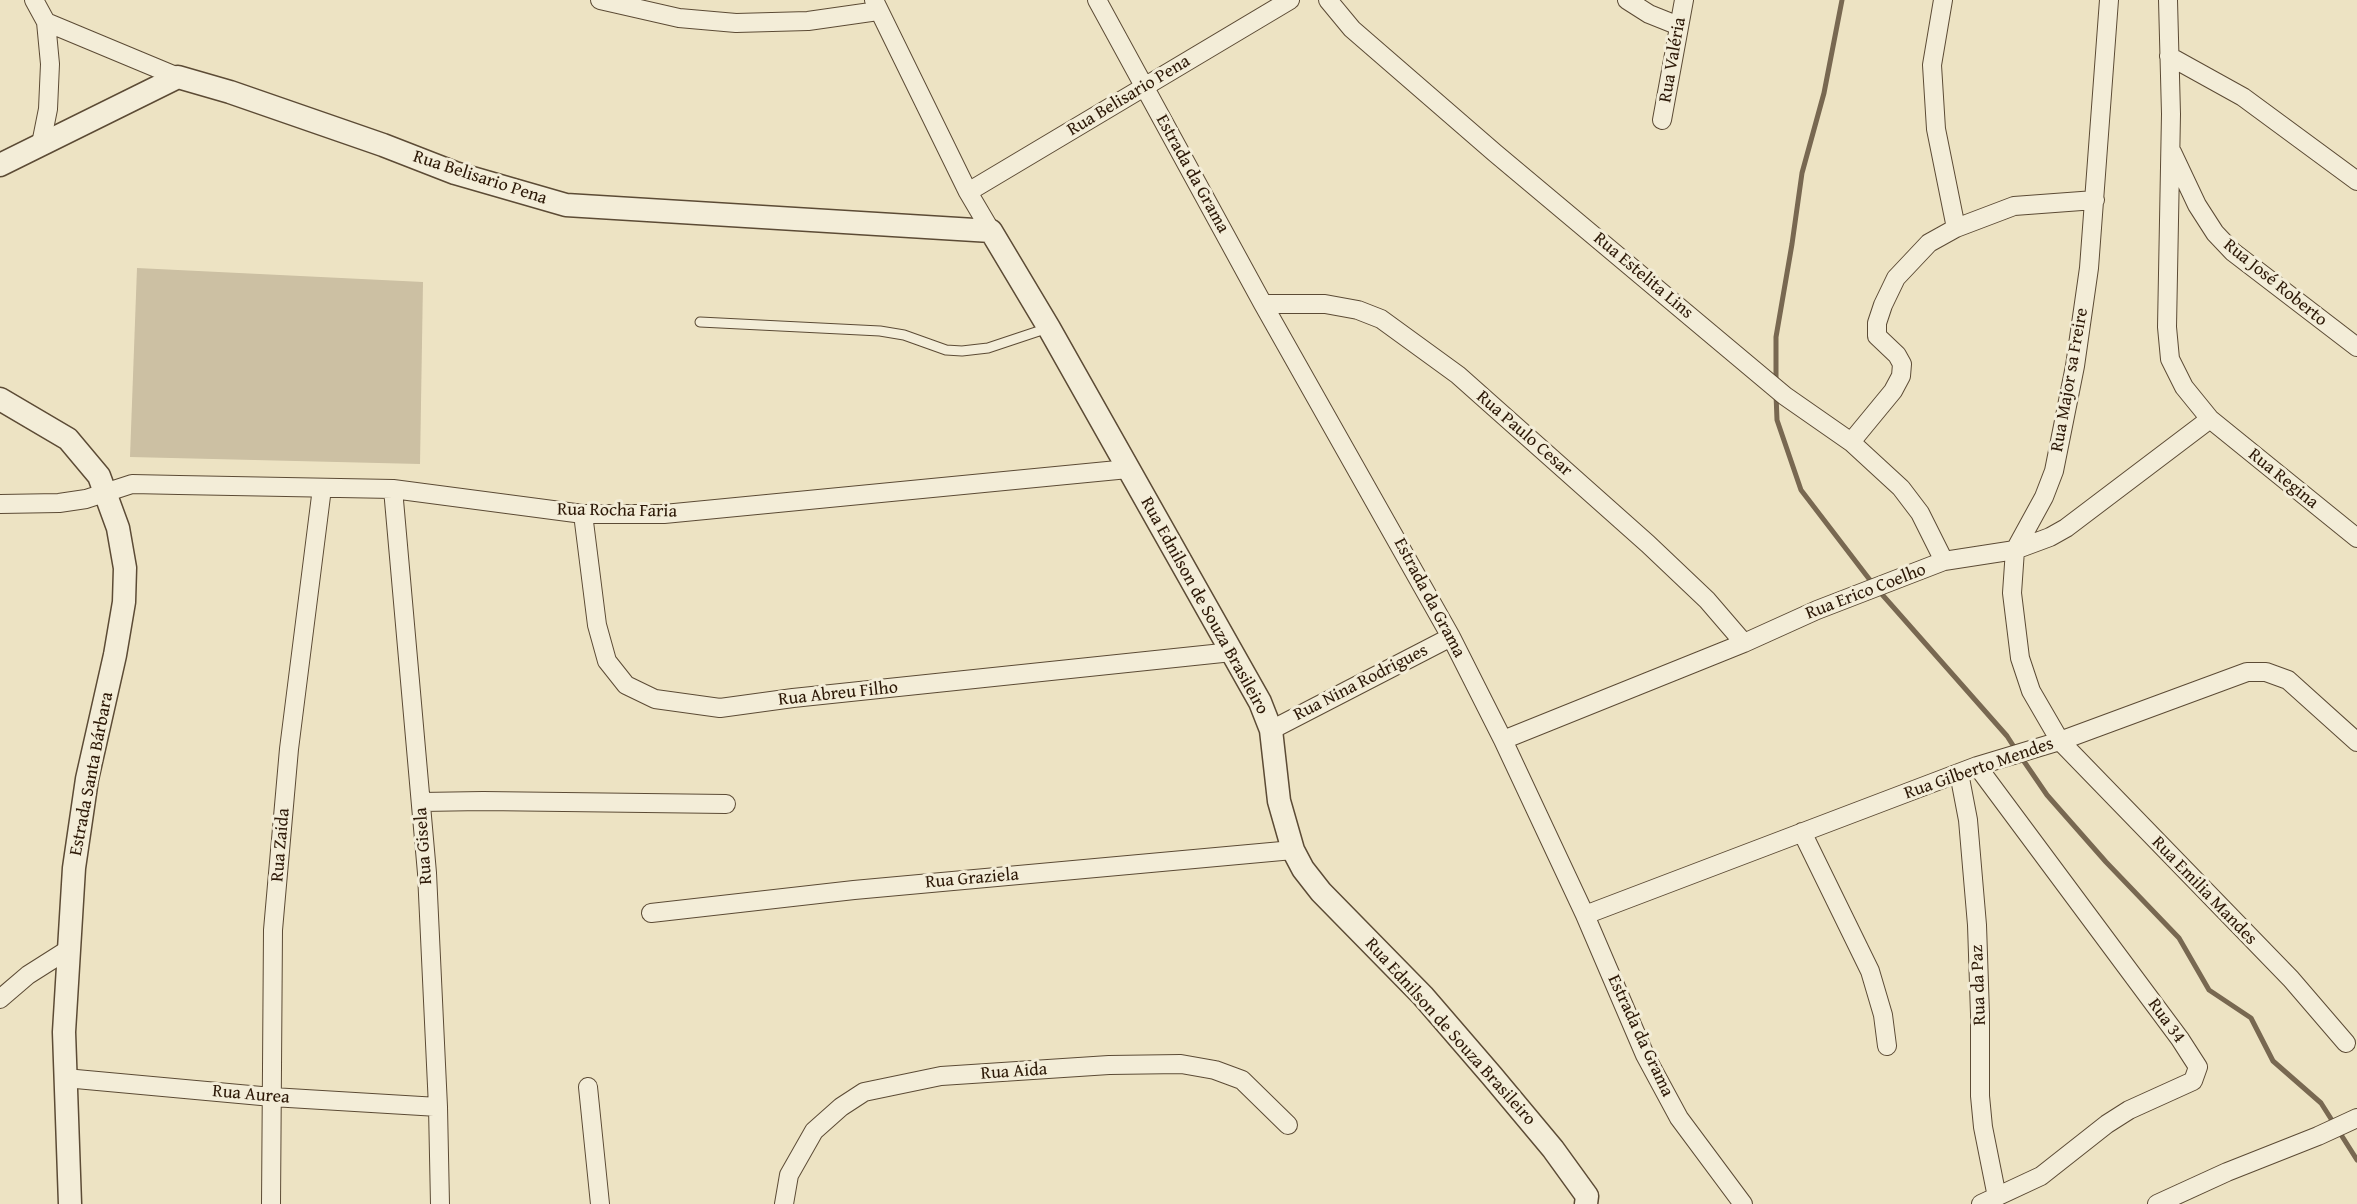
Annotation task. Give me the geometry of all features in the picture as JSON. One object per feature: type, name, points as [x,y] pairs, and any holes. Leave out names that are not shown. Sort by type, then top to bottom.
[{"type":"street","points":[[34,0],[46,22],[50,89],[41,144]]},
{"type":"street","points":[[600,0],[679,18],[736,23],[808,21],[876,5]]},
{"type":"street","name":"Estrada da Grama","points":[[1097,0],[1263,304],[1451,637],[1585,915],[1645,1055],[1674,1107],[1713,1165],[1743,1204]]},
{"type":"street","name":"Rua Belisario Pena","points":[[968,192],[1290,0]]},
{"type":"street","name":"Rua Estelita Lins","points":[[1328,0],[1352,29],[1384,59],[1785,396],[1851,442],[1901,488],[1920,513],[1944,561]]},
{"type":"street","points":[[1627,0],[1661,20],[1679,26]]},
{"type":"street","name":"Rua Valéria","points":[[1662,120],[1684,0]]},
{"type":"street","points":[[1943,0],[1932,65],[1936,129],[1956,228]]},
{"type":"street","name":"Rua Major sa Freire","points":[[2060,741],[2031,691],[2020,658],[2012,593],[2015,550],[2044,497],[2054,471],[2076,355],[2089,268],[2109,0]]},
{"type":"street","points":[[2169,0],[2167,327],[2170,359],[2184,387],[2210,419]]},
{"type":"street","name":"Rua Ednilson de Souza Brasileiro","points":[[876,5],[968,192],[1048,328],[1260,702],[1271,730],[1279,801],[1293,850],[1303,869],[1321,892],[1423,996],[1553,1149],[1589,1201]]},
{"type":"street","points":[[46,22],[178,77]]},
{"type":"street","points":[[2169,56],[2243,97],[2357,181]]},
{"type":"street","points":[[0,165],[178,77]]},
{"type":"street","name":"Rua Belisario Pena","points":[[178,77],[230,92],[455,173],[566,205],[810,218],[991,231]]},
{"type":"street","name":"Rua José Roberto","points":[[2169,147],[2197,205],[2215,233],[2227,246],[2357,347]]},
{"type":"street","points":[[1851,442],[1893,391],[1901,376],[1902,364],[1897,354],[1877,336],[1877,323],[1896,278],[1929,243],[1956,228],[2014,206],[2095,200]]},
{"type":"street","name":"Rua Paulo Cesar","points":[[1263,304],[1325,304],[1358,310],[1381,319],[1458,375],[1648,544],[1707,600],[1744,644]]},
{"type":"street","name":"Estrada Santa Bárbara","points":[[0,399],[68,439],[99,476],[118,528],[125,568],[124,602],[115,655],[87,779],[74,868],[64,1032],[69,1203]]},
{"type":"street","name":"Rua Regina","points":[[2210,419],[2357,538]]},
{"type":"street","name":"Rua Erico Coelho","points":[[1503,741],[1744,644],[1816,610],[1944,561],[2015,550],[2050,537],[2066,528],[2210,419]]},
{"type":"street","name":"Rua Rocha Faria","points":[[0,504],[59,503],[86,499],[132,484],[393,489],[583,514],[664,514],[1128,469]]},
{"type":"street","name":"Rua Zaida","points":[[271,1204],[274,919],[289,749],[322,488]]},
{"type":"street","name":"Rua Gisela","points":[[393,489],[427,873],[438,1107],[440,1204]]},
{"type":"street","name":"Rua Abreu Filho","points":[[583,514],[597,625],[607,661],[626,685],[655,699],[690,706],[720,708],[1232,652]]},
{"type":"street","name":"Rua Nina Rodrigues","points":[[1271,730],[1451,637]]},
{"type":"street","name":"Rua Gilberto Mendes","points":[[1585,915],[1977,766],[2060,741],[2247,672],[2266,672],[2288,680],[2357,742]]},
{"type":"street","name":"Rua Emilia Mandes","points":[[2060,741],[2291,979],[2346,1043]]},
{"type":"street","name":"Rua 34","points":[[1977,766],[2180,1039],[2198,1067],[2193,1081],[2128,1110],[2041,1176],[1989,1200]]},
{"type":"street","name":"Rua da Paz","points":[[1959,773],[1968,820],[1977,925],[1980,1096],[1989,1200]]},
{"type":"street","points":[[421,802],[726,804]]},
{"type":"street","points":[[1802,832],[1870,970],[1883,1015],[1887,1046]]},
{"type":"street","name":"Rua Graziela","points":[[651,913],[854,890],[1293,850]]},
{"type":"street","points":[[0,999],[28,975],[69,950]]},
{"type":"street","name":"Rua Aida","points":[[784,1204],[789,1175],[814,1131],[841,1107],[864,1092],[941,1076],[1109,1065],[1181,1064],[1215,1070],[1242,1080],[1288,1125]]},
{"type":"street","name":"Rua Aurea","points":[[65,1078],[272,1097],[438,1107]]},
{"type":"street","points":[[588,1087],[600,1204]]},
{"type":"street","points":[[2157,1204],[2227,1172],[2354,1120]]},
{"type":"lane","points":[[700,322],[879,331],[904,334],[946,350],[962,351],[988,348],[1048,328]]},
{"type":"shaded area","points":[[137,268],[423,282],[420,464],[130,457]]},
{"type":"waterway","points":[[1776,382],[1776,337],[1802,173],[1824,93],[1842,0]]},
{"type":"waterway","points":[[1776,394],[1777,420],[1801,490],[1873,584]]},
{"type":"waterway","points":[[1879,591],[2007,736],[2016,750]]},
{"type":"waterway","points":[[2021,757],[2047,795],[2106,862],[2179,938],[2209,990],[2251,1018],[2273,1061],[2321,1103],[2357,1160]]}]
